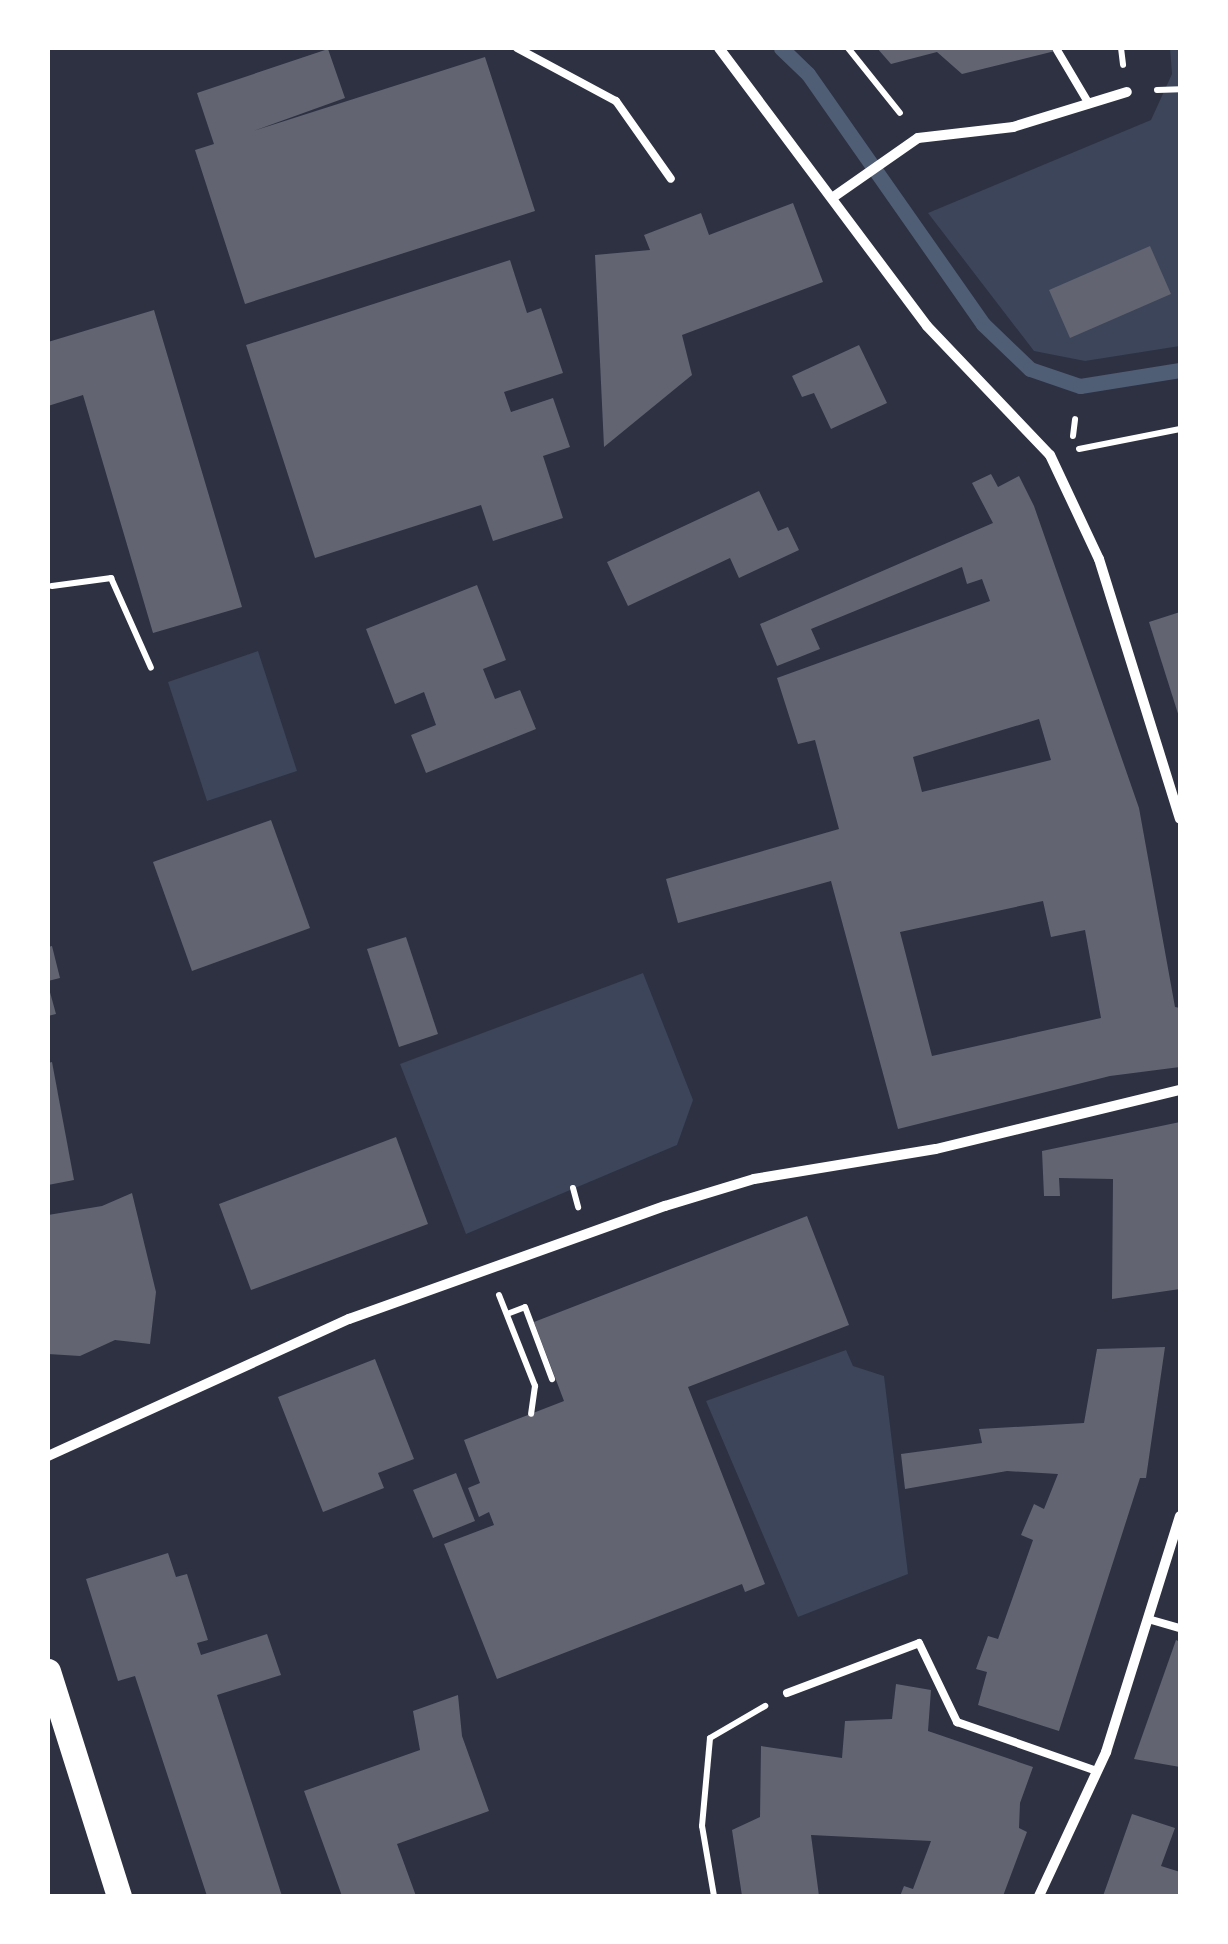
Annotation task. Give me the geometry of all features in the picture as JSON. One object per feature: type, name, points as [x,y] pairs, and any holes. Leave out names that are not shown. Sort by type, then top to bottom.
[{"type":"main road","points":[[48,1671],[119,1896]]},
{"type":"street","points":[[719,48],[927,326],[1057,468],[1099,559],[1180,819]]},
{"type":"street","points":[[832,198],[918,138],[1013,127],[1127,92]]},
{"type":"street","points":[[48,1456],[264,1362],[349,1319],[754,1180],[936,1148],[1180,1090]]},
{"type":"street","points":[[1039,1896],[1097,1771],[1180,1516]]},
{"type":"lane","points":[[517,48],[616,101],[672,180]]},
{"type":"lane","points":[[1058,50],[1089,104]]},
{"type":"lane","points":[[1148,1619],[1180,1628]]},
{"type":"lane","points":[[787,1693],[919,1642],[957,1722],[1097,1771]]},
{"type":"path","points":[[848,48],[918,138]]},
{"type":"path","points":[[1070,450],[1180,429]]},
{"type":"path","points":[[52,586],[111,578],[151,668]]},
{"type":"path","points":[[488,1272],[535,1386],[531,1414]]},
{"type":"path","points":[[507,1314],[525,1307],[554,1378],[535,1386]]},
{"type":"path","points":[[714,1896],[702,1826],[710,1738],[787,1693]]},
{"type":"shaded area","points":[[1170,48],[1180,48],[1180,346],[1085,361],[1034,351],[928,213],[1151,120],[1172,74]]},
{"type":"shaded area","points":[[258,651],[297,771],[207,801],[168,682]]},
{"type":"shaded area","points":[[643,973],[693,1100],[677,1145],[466,1234],[400,1064]]},
{"type":"shaded area","points":[[846,1350],[853,1366],[884,1376],[908,1574],[798,1617],[706,1401]]},
{"type":"building","points":[[877,48],[1063,49],[962,74],[937,52],[891,64]]},
{"type":"building","points":[[328,49],[345,98],[253,131],[485,57],[535,211],[245,304],[195,150],[214,144],[197,93]]},
{"type":"building","points":[[793,203],[823,282],[682,335],[692,375],[604,447],[595,255],[650,250],[644,235],[701,213],[709,235]]},
{"type":"building","points":[[1150,246],[1171,294],[1070,338],[1049,290]]},
{"type":"building","points":[[510,260],[527,313],[541,308],[563,373],[504,392],[511,412],[553,398],[570,447],[543,456],[563,518],[493,541],[481,505],[315,558],[246,345]]},
{"type":"building","points":[[154,310],[242,607],[153,633],[83,395],[48,406],[48,342]]},
{"type":"building","points":[[859,345],[887,403],[831,429],[814,393],[802,397],[792,376]]},
{"type":"building","points":[[991,474],[998,487],[1019,476],[1034,506],[1139,808],[1175,1007],[1180,1008],[1180,1067],[1110,1076],[898,1129],[831,881],[678,923],[666,879],[839,829],[815,740],[798,744],[777,678],[990,601],[982,579],[967,584],[962,567],[811,629],[820,649],[777,666],[760,624],[993,523],[972,483]],"holes":[[[1039,719],[1051,760],[922,792],[913,757]],[[1043,901],[1051,937],[1085,930],[1101,1018],[932,1056],[900,932]]]},
{"type":"building","points":[[759,491],[778,531],[788,527],[799,550],[739,578],[730,558],[628,606],[607,562]]},
{"type":"building","points":[[477,585],[506,660],[483,669],[495,699],[520,690],[536,729],[426,773],[411,735],[436,725],[424,692],[395,704],[366,629]]},
{"type":"building","points":[[1180,612],[1180,720],[1149,622]]},
{"type":"building","points":[[271,820],[310,928],[192,971],[153,862]]},
{"type":"building","points":[[406,937],[438,1034],[399,1047],[367,949]]},
{"type":"building","points":[[52,946],[60,978],[48,981],[48,947]]},
{"type":"building","points":[[48,985],[56,1014],[48,1016]]},
{"type":"building","points":[[52,1062],[74,1180],[48,1185],[48,1063]]},
{"type":"building","points":[[1180,1122],[1180,1289],[1112,1299],[1113,1179],[1059,1178],[1060,1196],[1044,1196],[1042,1151]]},
{"type":"building","points":[[396,1137],[428,1224],[251,1290],[219,1204]]},
{"type":"building","points":[[132,1193],[156,1292],[150,1344],[115,1340],[80,1356],[48,1354],[48,1215],[102,1206]]},
{"type":"building","points":[[807,1216],[849,1325],[688,1387],[765,1584],[745,1592],[742,1584],[497,1679],[444,1544],[494,1525],[489,1512],[479,1517],[468,1488],[480,1483],[464,1440],[564,1401],[534,1322]]},
{"type":"building","points":[[1165,1347],[1146,1478],[1140,1478],[1059,1731],[978,1705],[987,1672],[976,1669],[988,1636],[998,1639],[1033,1540],[1021,1535],[1034,1504],[1044,1509],[1058,1474],[1007,1471],[905,1489],[901,1454],[982,1443],[979,1429],[1084,1423],[1097,1349]]},
{"type":"building","points":[[375,1359],[414,1459],[378,1473],[384,1488],[323,1512],[278,1397]]},
{"type":"building","points":[[456,1473],[475,1521],[433,1538],[413,1490]]},
{"type":"building","points":[[168,1553],[176,1577],[187,1574],[208,1640],[197,1643],[201,1655],[267,1634],[281,1675],[217,1695],[282,1896],[207,1896],[135,1676],[118,1681],[86,1579]]},
{"type":"building","points":[[1176,1640],[1180,1642],[1180,1767],[1134,1759]]},
{"type":"building","points":[[896,1684],[931,1690],[928,1731],[1033,1767],[1020,1803],[1019,1828],[1027,1832],[1003,1896],[900,1896],[904,1886],[913,1889],[931,1841],[811,1835],[819,1896],[742,1896],[732,1830],[760,1817],[761,1746],[842,1758],[845,1721],[892,1719]]},
{"type":"building","points":[[458,1695],[462,1736],[489,1811],[397,1844],[416,1896],[342,1896],[304,1791],[420,1750],[413,1711]]},
{"type":"building","points":[[1132,1814],[1175,1828],[1161,1866],[1180,1872],[1180,1896],[1103,1896]]},
{"type":"waterway","points":[[781,48],[808,74],[983,324],[1030,369],[1080,386],[1180,370]]}]
